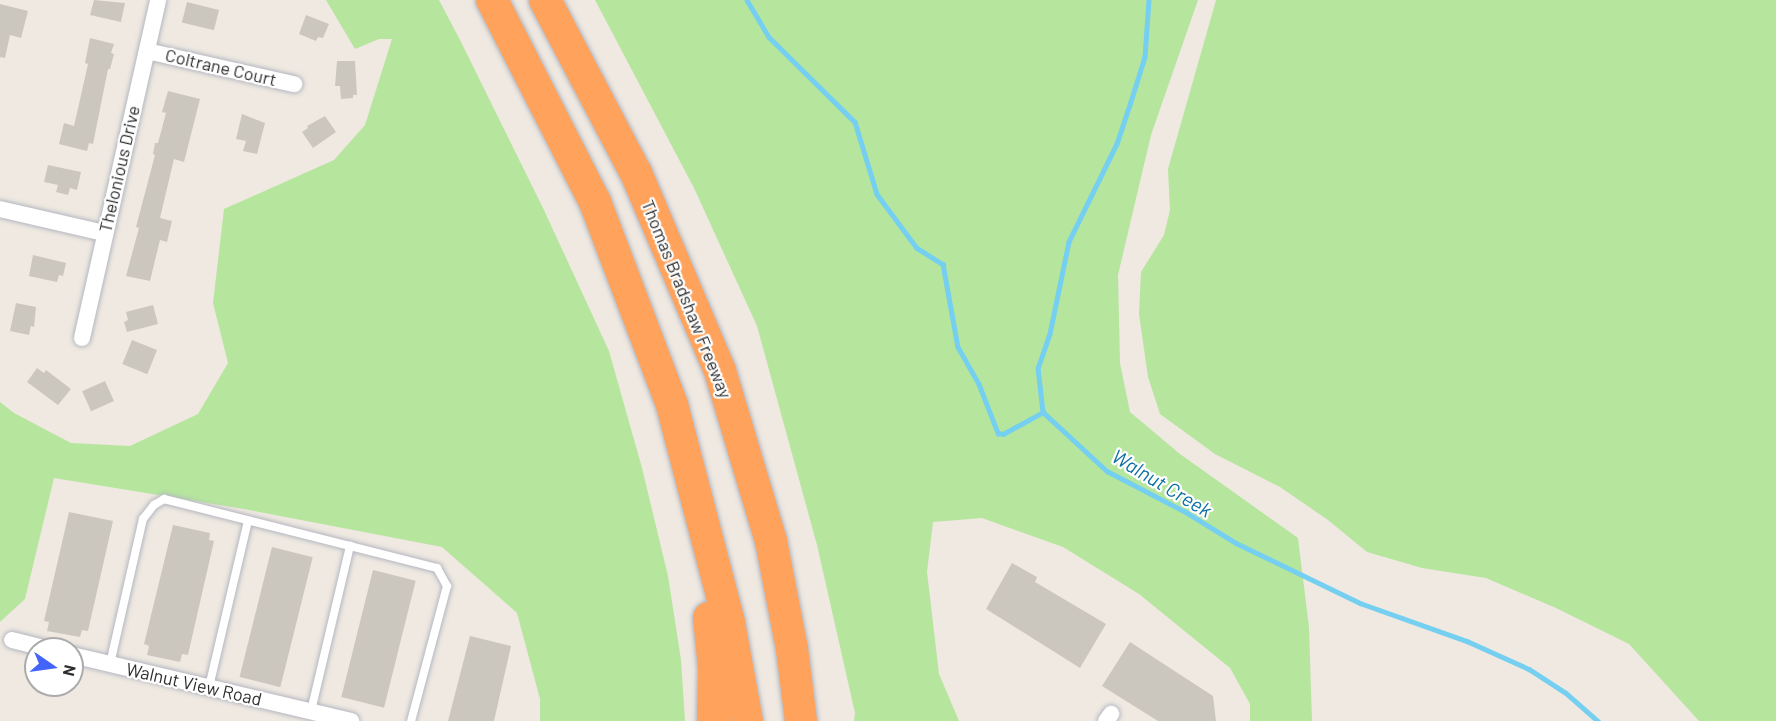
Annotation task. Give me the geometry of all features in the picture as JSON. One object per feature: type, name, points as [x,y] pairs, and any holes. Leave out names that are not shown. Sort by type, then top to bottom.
[{"type":"highway","points":[[492,0],[595,202],[672,405],[696,488],[729,623],[747,721]]},
{"type":"highway","name":"Thomas Bradshaw Freeway","points":[[545,0],[636,173],[720,371],[771,541],[792,649],[801,721]]},
{"type":"highway","points":[[696,488],[714,668],[713,721]]},
{"type":"highway","points":[[771,541],[824,721]]},
{"type":"street","name":"Thelonious Drive","points":[[82,338],[158,0]]},
{"type":"street","name":"Coltrane Court","points":[[147,51],[294,84]]},
{"type":"street","points":[[0,209],[104,233]]},
{"type":"street","points":[[12,640],[24,643]]},
{"type":"street","name":"Walnut View Road","points":[[84,658],[351,721]]},
{"type":"lane","points":[[110,664],[143,519],[154,505],[165,500],[437,568],[447,586],[411,721]]},
{"type":"lane","points":[[209,687],[249,520]]},
{"type":"lane","points":[[311,711],[350,546]]},
{"type":"green space","points":[[326,0],[439,0],[460,40],[543,208],[609,351],[642,468],[668,576],[681,660],[685,721],[540,721],[540,699],[517,613],[442,547],[244,509],[54,478],[25,599],[0,622],[0,402],[14,413],[71,443],[130,446],[198,414],[228,363],[213,303],[224,209],[334,160],[365,125],[392,39],[379,39],[355,49]]},
{"type":"green space","points":[[595,0],[1198,0],[1151,135],[1118,275],[1120,363],[1130,412],[1180,454],[1298,538],[1309,627],[1312,721],[1250,721],[1250,704],[1230,668],[1139,594],[1063,547],[982,518],[933,522],[927,572],[939,674],[959,721],[854,721],[855,713],[817,545],[757,326],[694,188]]},
{"type":"green space","points":[[1216,0],[1776,0],[1776,721],[1699,721],[1629,644],[1556,608],[1486,578],[1422,568],[1367,552],[1328,520],[1280,487],[1215,454],[1160,414],[1148,377],[1139,314],[1141,272],[1164,235],[1170,210],[1168,169]]},
{"type":"building","points":[[94,0],[125,3],[121,22],[90,15]]},
{"type":"building","points":[[187,2],[219,10],[214,30],[182,22]]},
{"type":"building","points":[[0,4],[28,11],[21,38],[10,35],[5,58],[0,57]]},
{"type":"building","points":[[306,15],[329,24],[323,38],[318,37],[316,41],[299,34]]},
{"type":"building","points":[[90,38],[114,44],[111,53],[114,54],[110,69],[108,69],[93,144],[89,143],[87,151],[59,144],[64,123],[74,126],[88,64],[85,63]]},
{"type":"building","points":[[337,61],[355,61],[357,95],[353,95],[353,98],[341,99],[340,86],[335,86]]},
{"type":"building","points":[[168,91],[200,99],[184,162],[174,159],[160,218],[172,221],[167,242],[160,240],[150,281],[126,276],[155,155],[153,154],[155,143],[158,143],[166,113],[162,112]]},
{"type":"building","points":[[242,114],[265,123],[257,154],[243,151],[246,141],[236,139]]},
{"type":"building","points":[[325,116],[336,132],[313,148],[302,132],[308,128],[307,126]]},
{"type":"building","points":[[48,165],[81,172],[77,190],[70,188],[68,195],[56,192],[58,185],[44,182]]},
{"type":"building","points":[[33,255],[66,263],[63,276],[59,275],[57,282],[29,276]]},
{"type":"building","points":[[16,303],[36,307],[34,327],[31,326],[29,335],[10,331]]},
{"type":"building","points":[[153,305],[158,324],[127,332],[124,322],[128,320],[126,312]]},
{"type":"building","points":[[132,340],[157,350],[147,374],[122,364]]},
{"type":"building","points":[[37,368],[44,373],[46,370],[71,389],[58,405],[27,382]]},
{"type":"building","points":[[105,381],[114,401],[91,411],[82,391]]},
{"type":"building","points":[[69,512],[113,521],[88,631],[82,630],[80,637],[47,631],[49,622],[44,621]]},
{"type":"building","points":[[173,525],[210,533],[209,540],[214,541],[188,655],[182,654],[180,662],[147,655],[149,646],[144,644]]},
{"type":"building","points":[[272,547],[313,557],[280,687],[240,677]]},
{"type":"building","points":[[1012,563],[1037,577],[1035,582],[1106,624],[1080,668],[986,609]]},
{"type":"building","points":[[373,570],[416,581],[384,708],[341,697]]},
{"type":"building","points":[[470,636],[511,646],[494,721],[448,721]]},
{"type":"building","points":[[1130,642],[1213,696],[1216,721],[1158,721],[1102,686]]},
{"type":"waterway","points":[[747,0],[769,37],[855,122],[877,194],[917,248],[943,264],[958,347],[979,384],[998,433],[1003,434],[1043,412]]},
{"type":"waterway","name":"Walnut Creek","points":[[1149,0],[1145,57],[1131,102],[1117,144],[1069,242],[1050,334],[1038,368],[1043,412],[1107,471],[1184,511],[1236,543],[1360,603],[1467,641],[1529,669],[1566,693],[1598,721]]}]
